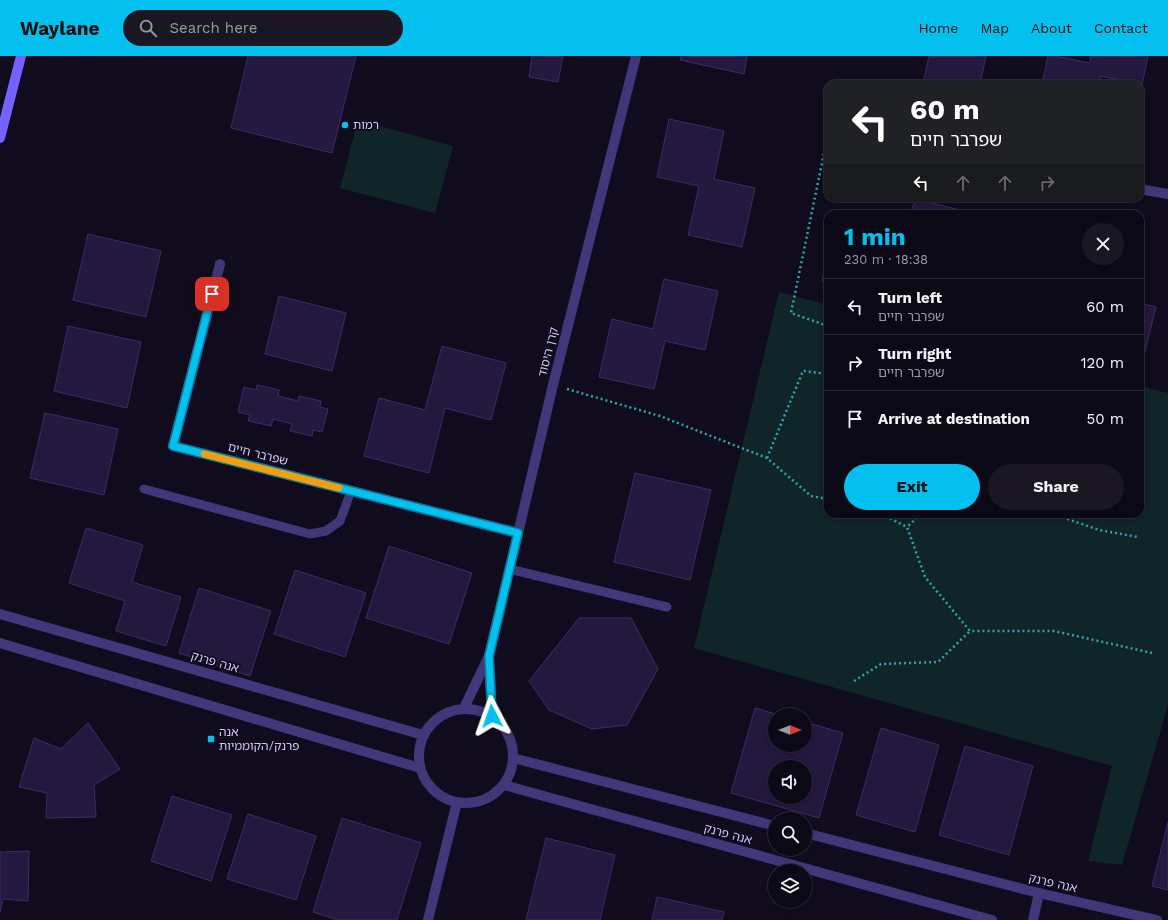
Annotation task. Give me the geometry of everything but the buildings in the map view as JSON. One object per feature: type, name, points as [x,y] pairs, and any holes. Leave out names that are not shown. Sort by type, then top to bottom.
[{"type":"main road","points":[[0,138],[22,56]]},
{"type":"street","name":"קרן היסוד","points":[[464,708],[489,656],[553,385],[636,56]]},
{"type":"street","points":[[1144,190],[1168,194]]},
{"type":"street","name":"שפרבר חיים","points":[[220,264],[173,446],[518,533]]},
{"type":"street","name":"אנה פרנק","points":[[0,614],[423,735]]},
{"type":"street","points":[[0,643],[420,768]]},
{"type":"street","name":"קרן היסוד","points":[[489,656],[492,716]]},
{"type":"street","points":[[464,708],[477,709],[492,716],[504,727],[511,742],[514,758],[511,770],[504,785],[491,796],[476,803],[457,802],[438,795],[427,783],[420,768],[419,751],[423,735],[434,721],[448,712],[464,708]]},
{"type":"street","name":"אנה פרנק","points":[[514,758],[768,824]]},
{"type":"street","name":"אנה פרנק","points":[[504,785],[992,920]]},
{"type":"street","points":[[428,920],[457,802]]},
{"type":"street","name":"אנה פרנק","points":[[812,835],[1039,893],[1157,920]]},
{"type":"street","points":[[1033,920],[1039,893]]},
{"type":"lane","points":[[144,489],[310,534],[326,531],[340,520],[351,491]]},
{"type":"lane","points":[[509,569],[667,607]]},
{"type":"path","points":[[824,153],[791,313],[824,325]]},
{"type":"path","points":[[767,458],[803,371],[824,374]]},
{"type":"path","points":[[553,385],[660,416],[767,458],[811,496],[824,498]]},
{"type":"path","points":[[889,518],[907,527],[925,577],[970,631]]},
{"type":"path","points":[[907,527],[917,518]]},
{"type":"path","points":[[1064,518],[1099,530],[1138,537]]},
{"type":"path","points":[[854,681],[881,664],[938,662],[970,631],[1054,631],[1152,653]]},
{"type":"green space","points":[[358,120],[453,146],[435,213],[340,188]]},
{"type":"green space","points":[[779,292],[824,304],[824,518],[1144,518],[1144,387],[1168,393],[1168,705],[1122,865],[1088,861],[1112,766],[694,648]]},
{"type":"slow traffic","points":[[204,454],[339,488]]},
{"type":"place","name":"רמות","points":[[345,125]]},
{"type":"place","name":"אנה פרנק/הקוממיות","points":[[211,739]]},
{"type":"route","points":[[212,294],[173,446],[518,533],[489,656],[492,716]]}]
